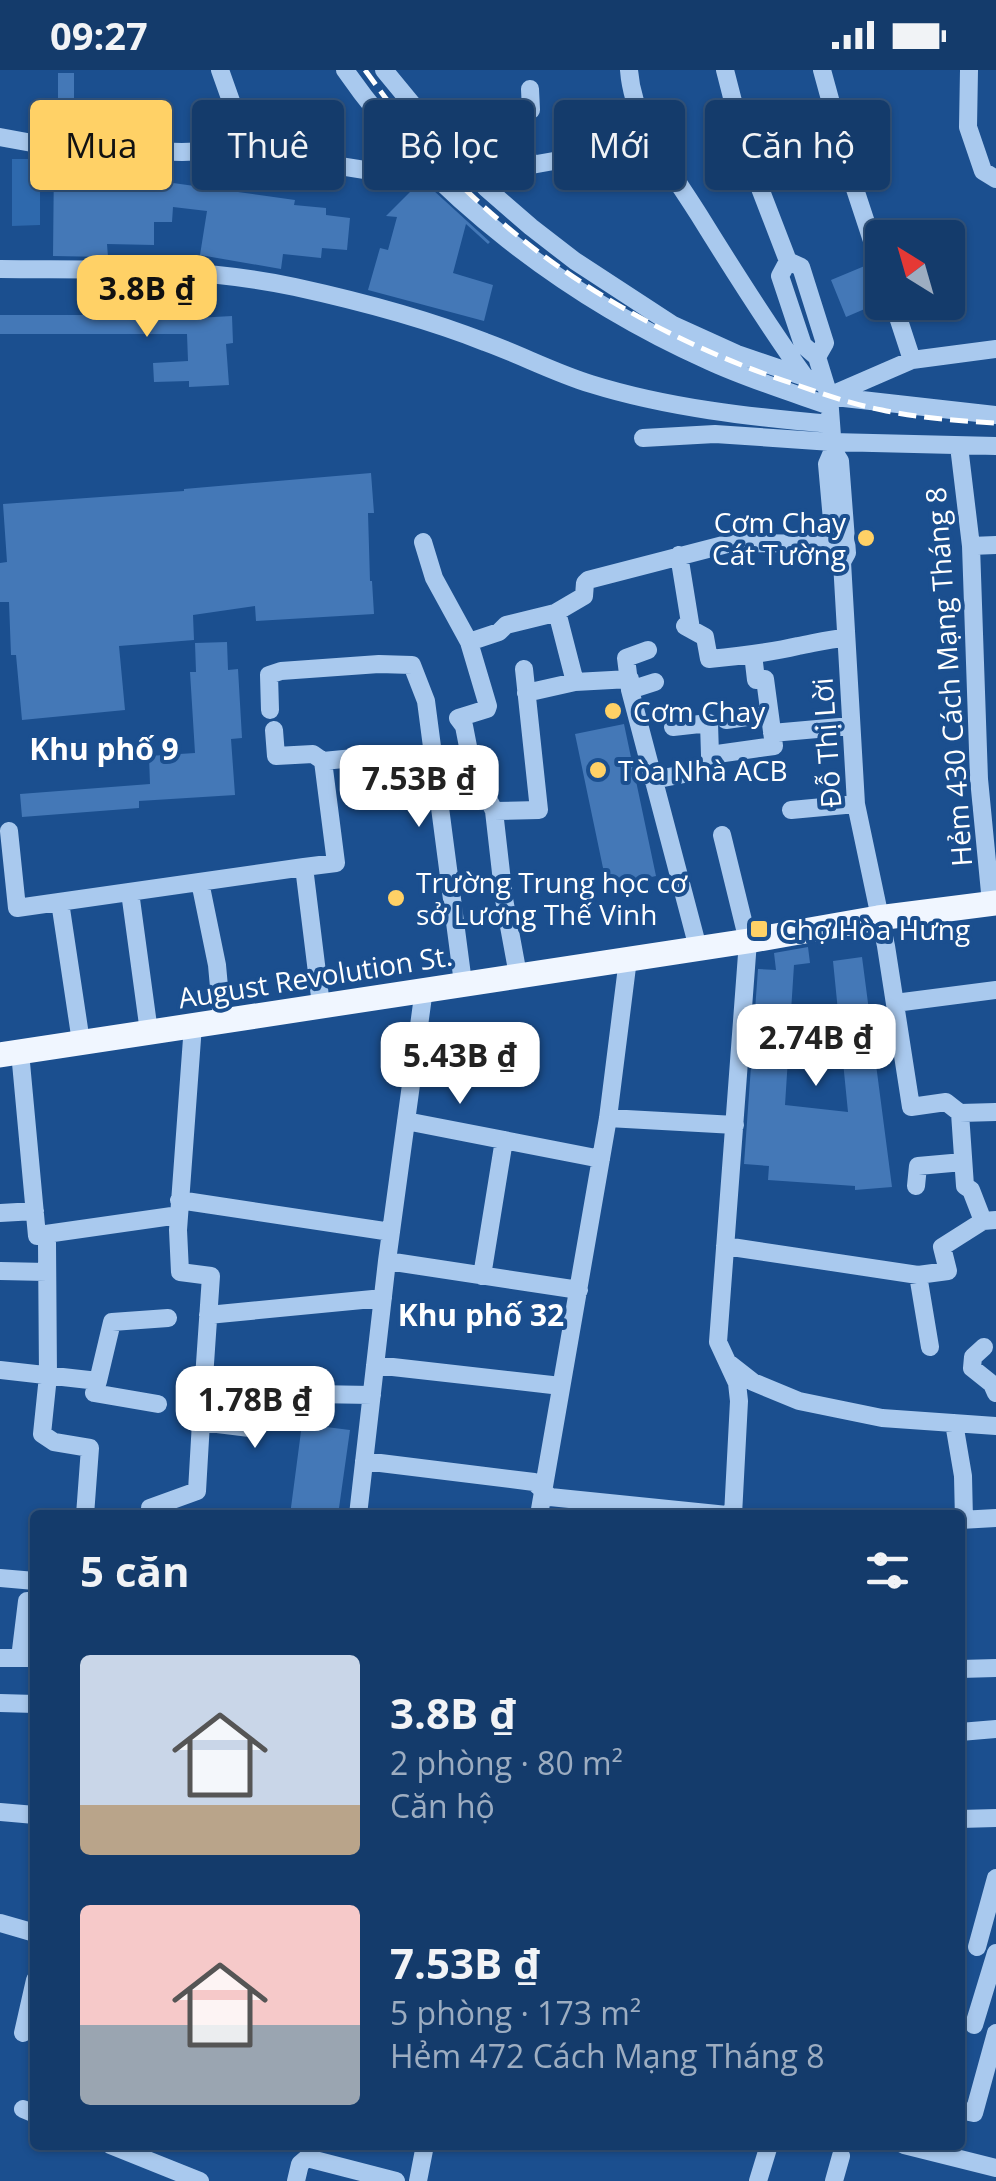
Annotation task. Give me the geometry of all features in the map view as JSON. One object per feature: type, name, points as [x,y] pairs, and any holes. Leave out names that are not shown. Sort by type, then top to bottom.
[{"type":"main road","name":"August Revolution St.","points":[[10,1053],[994,903]]},
{"type":"street","points":[[220,70],[231,100]]},
{"type":"street","points":[[345,70],[368,100]]},
{"type":"street","points":[[384,70],[409,100]]},
{"type":"street","points":[[629,70],[634,100]]},
{"type":"street","name":"Đỗ Thị Lời","points":[[725,70],[746,152],[788,261],[780,276],[804,346],[817,357],[840,461],[847,553],[838,553],[856,804],[896,1004],[911,1107],[946,1102],[960,1113]]},
{"type":"street","points":[[822,70],[865,221]]},
{"type":"street","points":[[968,70],[968,127],[983,171],[996,179]]},
{"type":"street","points":[[530,89],[531,100]]},
{"type":"street","points":[[0,137],[64,149],[192,152]]},
{"type":"street","points":[[453,190],[517,248],[576,290],[712,363],[830,417],[959,446],[996,446]]},
{"type":"street","points":[[489,190],[575,261],[672,325],[736,354],[805,377]]},
{"type":"street","points":[[684,190],[765,322],[830,417]]},
{"type":"street","points":[[0,269],[212,273],[326,295],[484,341],[554,371],[619,392],[741,414],[996,415]]},
{"type":"street","points":[[899,320],[912,360]]},
{"type":"street","points":[[642,438],[714,434],[830,417],[912,360],[996,349]]},
{"type":"street","name":"Hẻm 430 Cách Mạng Tháng 8","points":[[959,446],[971,546],[979,779],[994,903]]},
{"type":"street","points":[[423,542],[434,578],[469,642],[488,706],[458,718],[464,726],[471,762],[494,811],[518,975]]},
{"type":"street","points":[[469,642],[499,632],[506,624],[557,612],[582,598],[588,580],[679,555],[731,544],[838,553]]},
{"type":"street","points":[[971,546],[996,545]]},
{"type":"street","points":[[679,555],[688,627],[705,637],[709,659],[846,638]]},
{"type":"street","points":[[557,612],[575,682]]},
{"type":"street","points":[[648,650],[626,658],[630,685],[698,948]]},
{"type":"street","points":[[710,755],[774,746],[764,679],[756,680],[753,654]]},
{"type":"street","points":[[270,710],[269,675],[281,671],[379,664],[412,666],[426,700],[463,983]]},
{"type":"street","points":[[494,811],[539,810],[524,669]]},
{"type":"street","points":[[526,693],[575,682],[655,682]]},
{"type":"street","points":[[726,720],[852,726]]},
{"type":"street","points":[[653,780],[710,769],[708,723],[673,727]]},
{"type":"street","points":[[274,730],[276,756],[314,754],[323,761],[385,755]]},
{"type":"street","points":[[9,831],[17,908],[336,863],[323,761]]},
{"type":"street","points":[[792,810],[856,804]]},
{"type":"street","points":[[722,835],[748,941],[718,1342],[722,1354],[766,1390],[799,1401],[882,1418],[996,1426]]},
{"type":"street","points":[[304,867],[321,1005]]},
{"type":"street","points":[[200,882],[217,965],[222,1020]]},
{"type":"street","points":[[130,892],[150,1032]]},
{"type":"street","points":[[60,902],[80,1042]]},
{"type":"street","points":[[540,1510],[608,1118],[628,958]]},
{"type":"street","points":[[359,1510],[424,989]]},
{"type":"street","points":[[896,1004],[996,990]]},
{"type":"street","points":[[150,1510],[197,1491],[210,1276],[180,1272],[179,1208],[193,1025]]},
{"type":"street","points":[[10,1053],[38,1236],[140,1220],[179,1208],[391,1232]]},
{"type":"street","points":[[725,1246],[918,1275],[948,1270],[942,1247],[989,1220],[971,1190],[964,1186],[960,1113],[996,1112]]},
{"type":"street","points":[[608,1118],[734,1125]]},
{"type":"street","points":[[406,1121],[601,1159]]},
{"type":"street","points":[[482,1276],[504,1140]]},
{"type":"street","points":[[916,1186],[918,1166],[963,1162]]},
{"type":"street","points":[[0,1213],[35,1211]]},
{"type":"street","points":[[46,1234],[48,1376],[42,1434],[54,1442],[90,1448],[84,1510]]},
{"type":"street","points":[[387,1262],[579,1290]]},
{"type":"street","points":[[0,1270],[47,1272]]},
{"type":"street","points":[[918,1275],[930,1347]]},
{"type":"street","points":[[208,1315],[383,1298]]},
{"type":"street","points":[[158,1404],[94,1393],[112,1322],[168,1318]]},
{"type":"street","points":[[984,1348],[973,1358],[972,1368],[992,1384],[996,1393]]},
{"type":"street","points":[[730,1364],[740,1401],[730,1510]]},
{"type":"street","points":[[375,1365],[561,1386]]},
{"type":"street","points":[[0,1370],[98,1381]]},
{"type":"street","points":[[201,1422],[250,1428],[254,1393],[372,1394]]},
{"type":"street","points":[[954,1423],[963,1476],[962,1510]]},
{"type":"street","points":[[364,1462],[534,1482],[550,1497],[680,1510]]},
{"type":"street","points":[[965,1520],[996,1518]]},
{"type":"street","points":[[0,1578],[30,1581]]},
{"type":"street","points":[[0,1658],[28,1658],[30,1601]]},
{"type":"street","points":[[965,1669],[996,1668]]},
{"type":"street","points":[[0,1704],[30,1704]]},
{"type":"street","points":[[965,1732],[996,1729]]},
{"type":"street","points":[[0,1812],[30,1815]]},
{"type":"street","points":[[965,1818],[996,1818]]},
{"type":"street","points":[[965,2111],[974,2113],[996,2031],[967,2026],[996,1954],[968,1945],[996,1878]]},
{"type":"street","points":[[0,1923],[30,1932]]},
{"type":"street","points":[[23,2033],[30,2006]]},
{"type":"street","points":[[122,2150],[200,2181]]},
{"type":"street","points":[[418,2181],[424,2150]]},
{"type":"street","points":[[758,2181],[767,2150]]},
{"type":"street","points":[[924,2150],[996,2168]]},
{"type":"street","points":[[834,2181],[841,2156]]},
{"type":"street","points":[[296,2181],[300,2164],[307,2158],[394,2180]]},
{"type":"shaded area","points":[[12,159],[30,159],[30,190],[40,190],[40,225],[12,226]]},
{"type":"building","points":[[58,73],[74,73],[74,100],[58,100]]},
{"type":"building","points":[[173,180],[192,186],[192,190],[223,190],[295,200],[294,205],[326,208],[326,215],[350,218],[347,250],[322,248],[321,258],[283,254],[281,269],[200,255],[207,211],[173,207],[172,222],[154,222],[154,245],[107,244],[108,257],[53,256],[54,190],[172,190]]},
{"type":"building","points":[[412,190],[433,190],[490,242],[466,224],[453,273],[493,285],[484,321],[368,290],[380,248],[388,250],[397,217],[386,216]]},
{"type":"building","points":[[865,266],[865,309],[846,317],[831,280]]},
{"type":"building","points":[[0,315],[179,315],[179,319],[232,316],[233,343],[226,344],[229,385],[189,387],[189,381],[154,382],[153,363],[188,361],[187,334],[0,334]]},
{"type":"building","points":[[371,473],[374,513],[368,513],[374,614],[256,621],[255,606],[193,615],[194,640],[119,646],[125,710],[22,720],[16,655],[11,655],[9,602],[0,602],[0,563],[7,562],[3,504]]},
{"type":"building","points":[[227,642],[228,670],[238,669],[242,738],[231,739],[235,795],[139,801],[139,808],[22,817],[20,794],[150,784],[149,756],[195,753],[190,672],[196,672],[195,643]]},
{"type":"building","points":[[624,724],[656,876],[607,887],[575,734]]},
{"type":"building","points":[[808,947],[810,963],[794,965],[785,1105],[848,1112],[833,961],[862,957],[892,1187],[855,1190],[855,1186],[768,1180],[769,1166],[744,1164],[758,969],[776,970],[774,953]]},
{"type":"building","points":[[302,1424],[350,1430],[339,1508],[291,1510]]},
{"type":"railway","points":[[365,70],[421,143],[479,202],[560,268],[649,323],[744,366],[849,402],[910,415],[996,423]]},
{"type":"place","name":"Cơm Chay Cát Tường","points":[[866,538]]},
{"type":"place","name":"Cơm Chay","points":[[613,711]]},
{"type":"place","name":"Tòa Nhà ACB","points":[[598,770]]},
{"type":"place","name":"Trường Trung học cơ sở Lương Thế Vinh","points":[[396,898]]},
{"type":"place","name":"Chợ Hòa Hưng","points":[[759,929]]},
{"type":"district","name":"Khu phố 9","points":[[104,748]]},
{"type":"district","name":"Khu phố 32","points":[[481,1314]]}]
